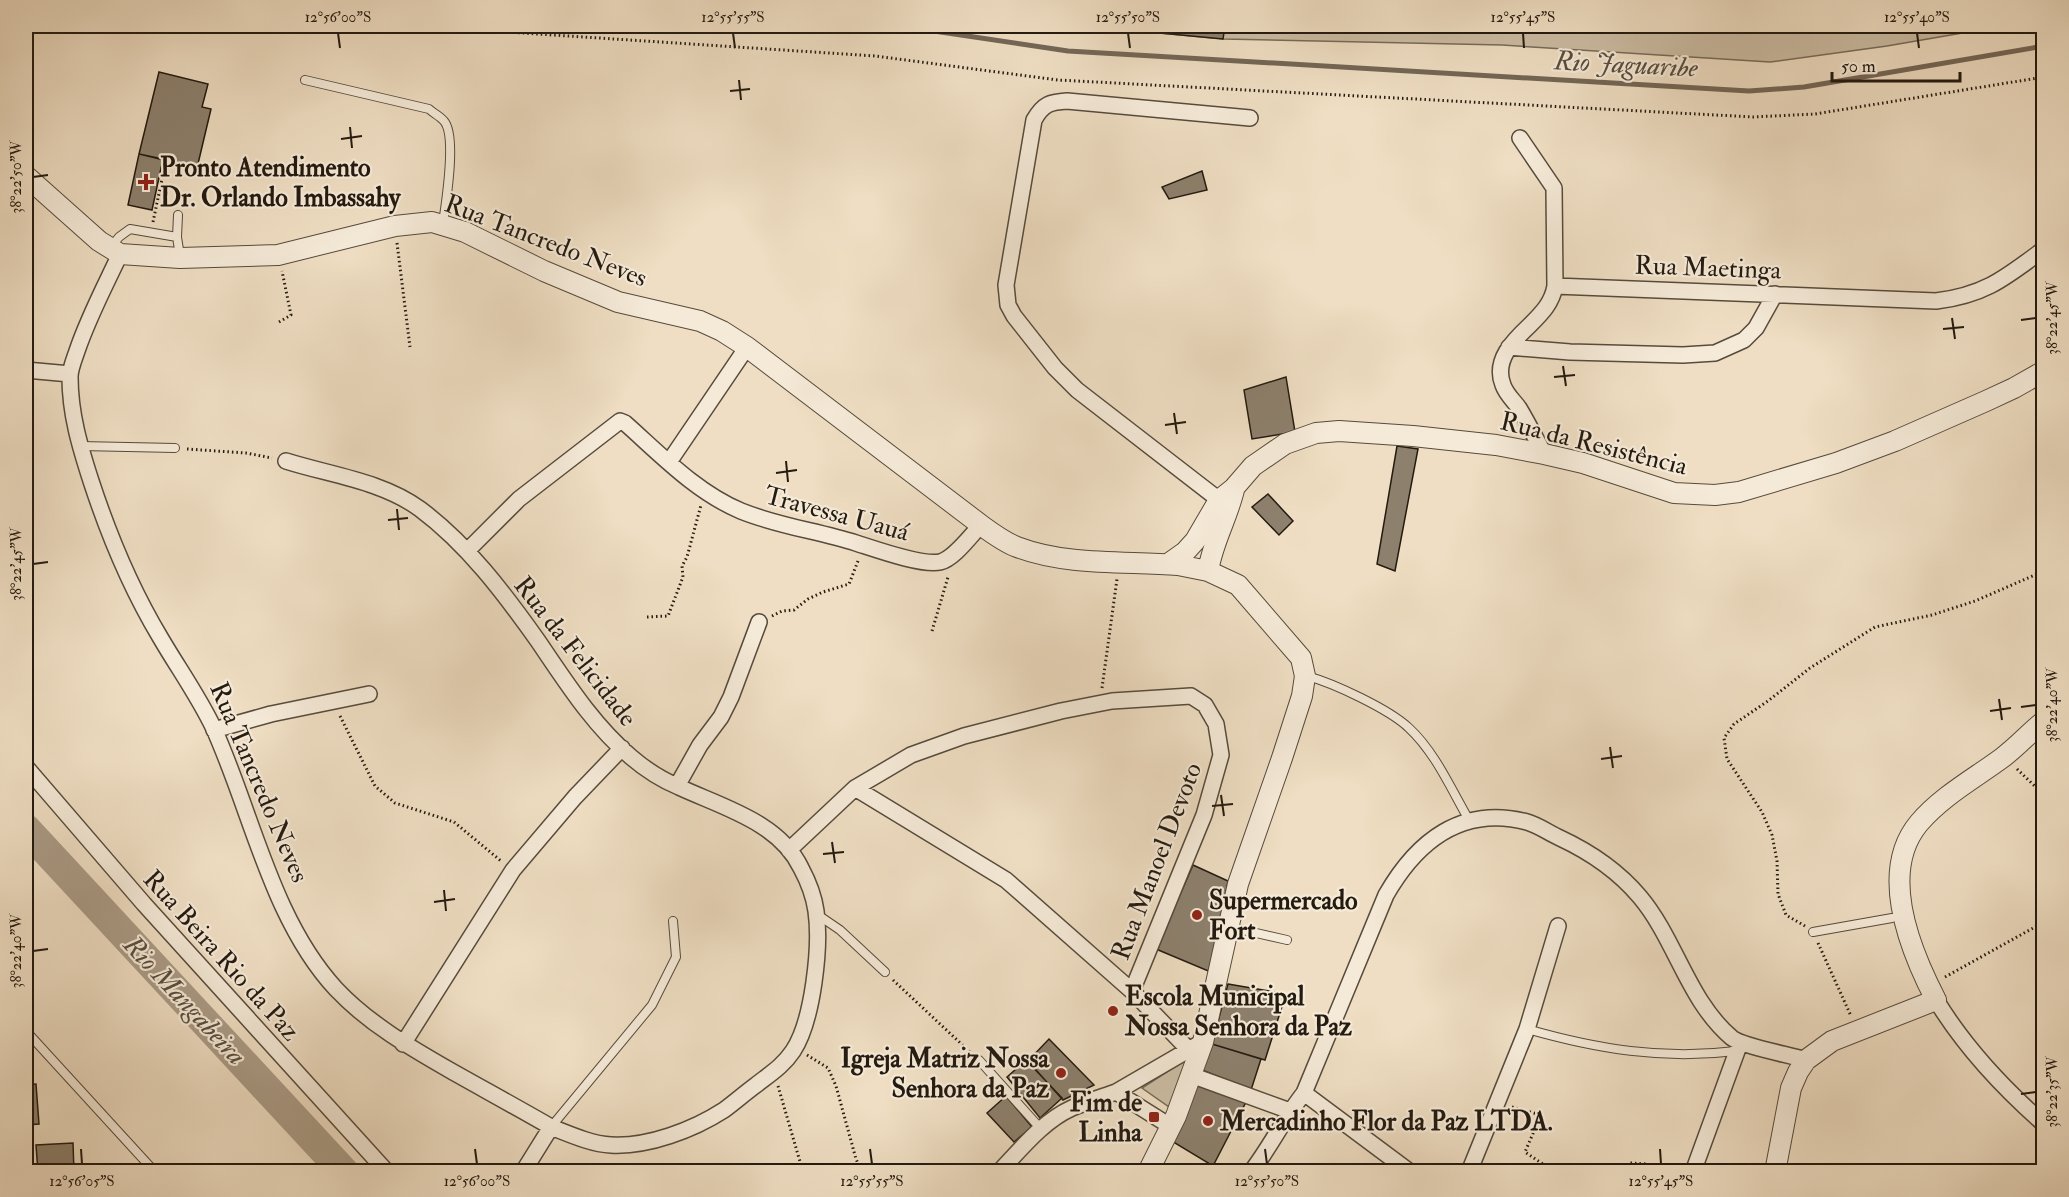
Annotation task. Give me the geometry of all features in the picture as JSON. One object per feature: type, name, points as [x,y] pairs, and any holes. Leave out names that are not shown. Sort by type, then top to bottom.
[{"type":"street","points":[[1228,499],[1094,403],[1054,368],[1014,316],[1008,305],[1006,285],[1034,120],[1040,108],[1047,104],[1067,101],[1250,118]]},
{"type":"street","points":[[1520,138],[1554,188],[1555,286],[1548,305],[1509,347],[1501,368],[1503,385],[1544,454]]},
{"type":"street","points":[[26,176],[115,251]]},
{"type":"street","name":"Rua Tancredo Neves","points":[[551,1127],[403,1044],[352,1005],[326,978],[313,960],[271,878],[214,730],[132,587],[114,549],[73,422],[70,374],[115,251],[180,258],[278,255],[395,226],[420,222],[443,224],[465,232],[544,271],[618,302],[699,321],[722,331],[747,347],[981,525],[1015,546],[1039,554],[1063,558],[1168,564]]},
{"type":"street","name":"Rua Maetinga","points":[[1555,286],[1912,301],[1951,299],[1991,286],[2043,249]]},
{"type":"street","points":[[1509,347],[1570,352],[1683,355],[1715,353],[1744,340],[1756,328],[1775,294]]},
{"type":"street","points":[[669,462],[747,347]]},
{"type":"street","points":[[26,370],[70,374]]},
{"type":"street","name":"Rua da Resistência","points":[[1168,564],[1185,552],[1195,541],[1253,466],[1298,439],[1327,432],[1413,436],[1496,445],[1583,463],[1674,493],[1715,495],[1739,492],[1836,463],[1895,441],[2014,388],[2043,371]]},
{"type":"street","name":"Travessa Uauá","points":[[467,551],[519,499],[620,421],[705,492],[740,510],[763,519],[933,562],[950,557]]},
{"type":"street","name":"Rua da Felicidade","points":[[286,461],[370,485],[407,501],[428,516],[467,551],[514,608],[569,687],[621,748],[645,767],[677,786],[736,811],[769,832],[789,850],[802,869],[816,914],[817,950],[810,1005],[799,1041],[788,1058],[770,1076],[723,1111],[656,1139],[608,1145],[551,1127]]},
{"type":"street","name":"Rua da Resistência","points":[[1208,571],[1211,551],[1228,499]]},
{"type":"street","points":[[950,557],[981,525]]},
{"type":"street","points":[[1148,1172],[1191,1075],[1196,1046],[1229,927],[1238,884],[1302,696],[1305,676],[1301,658],[1238,585],[1208,571],[1168,564]]},
{"type":"street","points":[[677,786],[700,745],[726,707],[759,622]]},
{"type":"street","points":[[214,730],[271,714],[369,693]]},
{"type":"street","name":"Rua Manoel Devoto","points":[[789,850],[855,788],[911,756],[964,736],[1100,703],[1191,696],[1205,705],[1216,724],[1221,755],[1204,815],[1132,991]]},
{"type":"street","points":[[2043,721],[2004,757],[1932,810],[1919,823],[1910,836],[1900,873],[1898,917],[1906,928],[1932,993],[1975,1054],[2043,1124]]},
{"type":"street","points":[[403,1044],[513,870],[575,796],[621,748]]},
{"type":"street","name":"Rua Beira Rio da Paz","points":[[26,767],[144,904],[387,1172]]},
{"type":"street","points":[[855,788],[1006,880],[1196,1046]]},
{"type":"street","points":[[1251,1172],[1268,1150],[1290,1111],[1304,1093],[1386,895],[1398,873],[1428,842],[1449,827],[1469,820],[1507,818],[1529,823],[1574,845],[1621,877],[1652,914],[1690,984],[1712,1017],[1738,1047],[1806,1060]]},
{"type":"street","points":[[1469,1172],[1527,1029],[1558,926]]},
{"type":"street","points":[[1775,1172],[1791,1088],[1806,1060],[1832,1041],[1858,1031],[1932,993]]},
{"type":"street","points":[[999,1172],[1041,1129],[1072,1108],[1116,1092],[1196,1046]]},
{"type":"street","points":[[1693,1172],[1738,1047]]},
{"type":"street","points":[[1191,1075],[1290,1111]]},
{"type":"street","points":[[1116,1092],[1170,1126]]},
{"type":"street","points":[[1304,1093],[1410,1172]]},
{"type":"street","points":[[524,1172],[551,1127]]},
{"type":"lane","points":[[306,80],[429,109],[444,121],[450,134],[448,185],[443,224]]},
{"type":"lane","points":[[178,215],[177,237],[180,258]]},
{"type":"lane","points":[[115,251],[126,231],[151,232],[177,237]]},
{"type":"lane","points":[[80,446],[175,448]]},
{"type":"lane","points":[[1305,676],[1325,681],[1342,689],[1407,726],[1425,746],[1469,820]]},
{"type":"lane","points":[[816,914],[840,930],[885,972]]},
{"type":"lane","points":[[1813,932],[1898,917]]},
{"type":"lane","points":[[551,1127],[652,1005],[676,957],[673,921]]},
{"type":"lane","points":[[1229,927],[1287,940]]},
{"type":"lane","points":[[1527,1029],[1572,1042],[1673,1056],[1703,1055],[1738,1047]]},
{"type":"lane","points":[[26,1031],[155,1172]]},
{"type":"lane","points":[[979,1060],[1041,1129]]},
{"type":"path","points":[[415,26],[875,56],[1058,80],[1753,117],[1815,114],[2043,77]]},
{"type":"path","points":[[151,232],[166,160]]},
{"type":"path","points":[[395,226],[410,347]]},
{"type":"path","points":[[278,255],[291,315],[279,322]]},
{"type":"path","points":[[175,448],[246,453],[286,461]]},
{"type":"path","points":[[647,617],[668,616],[683,577],[682,566],[687,557],[705,492]]},
{"type":"path","points":[[759,622],[782,611],[794,610],[823,591],[849,584],[863,545]]},
{"type":"path","points":[[932,630],[947,581],[950,557]]},
{"type":"path","points":[[1100,703],[1120,562]]},
{"type":"path","points":[[1858,1031],[1813,932],[1786,915],[1778,894],[1772,835],[1762,812],[1727,759],[1724,738],[1734,724],[1810,668],[1875,627],[1932,615],[1975,601],[2043,571]]},
{"type":"path","points":[[332,701],[375,786],[395,803],[454,822],[513,870]]},
{"type":"path","points":[[2004,757],[2043,795]]},
{"type":"path","points":[[1932,993],[2043,922]]},
{"type":"path","points":[[885,972],[979,1060]]},
{"type":"path","points":[[788,1058],[804,1054],[828,1068],[836,1086],[856,1159],[862,1172]]},
{"type":"path","points":[[770,1076],[777,1083],[803,1172]]},
{"type":"path","points":[[1497,1102],[1541,1115],[1525,1152],[1555,1172]]},
{"type":"path","points":[[2031,1172],[2043,1153]]},
{"type":"path","points":[[1602,1172],[1603,1165],[1625,1167],[1630,1163],[1646,1164],[1657,1172]]},
{"type":"path","points":[[701,1164],[702,1172]]},
{"type":"shaded area","points":[[1085,26],[2003,26],[1887,46],[1770,62],[1502,45],[1223,39]]},
{"type":"shaded area","points":[[1193,1055],[1172,1109],[1142,1088]]},
{"type":"building","points":[[1085,26],[1225,26],[1223,39]]},
{"type":"building","points":[[159,72],[208,84],[202,107],[211,109],[197,168],[139,154]]},
{"type":"building","name":"Pronto Atendimento Dr. Orlando Imbassahy","points":[[139,154],[163,159],[152,210],[128,205]]},
{"type":"building","points":[[1202,171],[1207,190],[1169,199],[1162,187]]},
{"type":"building","points":[[1286,377],[1295,432],[1252,439],[1244,390]]},
{"type":"building","points":[[1397,446],[1418,449],[1395,571],[1377,564]]},
{"type":"building","points":[[1268,494],[1293,521],[1279,535],[1252,507]]},
{"type":"building","name":"Supermercado Fort","points":[[1193,865],[1228,881],[1213,973],[1156,949]]},
{"type":"building","points":[[1228,984],[1286,994],[1265,1060],[1212,1044]]},
{"type":"building","name":"Igreja Matriz Nossa Senhora da Paz","points":[[1049,1039],[1094,1085],[1063,1100],[1028,1061]]},
{"type":"building","points":[[1212,1044],[1261,1059],[1251,1090],[1202,1070]]},
{"type":"building","points":[[1026,1060],[1062,1098],[1040,1118],[1007,1077]]},
{"type":"building","name":"Mercadinho Flor da Paz LTDA.","points":[[1198,1079],[1246,1102],[1213,1166],[1170,1140]]},
{"type":"building","points":[[36,1084],[39,1124],[26,1125],[26,1085]]},
{"type":"building","points":[[1006,1096],[1032,1127],[1014,1142],[987,1113]]},
{"type":"building","points":[[73,1143],[74,1172],[38,1172],[36,1145]]},
{"type":"waterway","name":"Rio Jaguaribe","points":[[881,26],[900,26],[1068,51],[1749,91],[1804,87],[2044,46]]},
{"type":"waterway","name":"Rio Mangabeira","points":[[26,829],[344,1172]]},
{"type":"place","name":"Pronto Atendimento Dr. Orlando Imbassahy","points":[[146,182]]},
{"type":"place","name":"Supermercado Fort","points":[[1197,915]]},
{"type":"place","name":"Escola Municipal Nossa Senhora da Paz","points":[[1113,1011]]},
{"type":"place","name":"Igreja Matriz Nossa Senhora da Paz","points":[[1061,1073]]},
{"type":"place","name":"Fim de Linha","points":[[1154,1117]]},
{"type":"place","name":"Mercadinho Flor da Paz LTDA.","points":[[1208,1121]]}]
